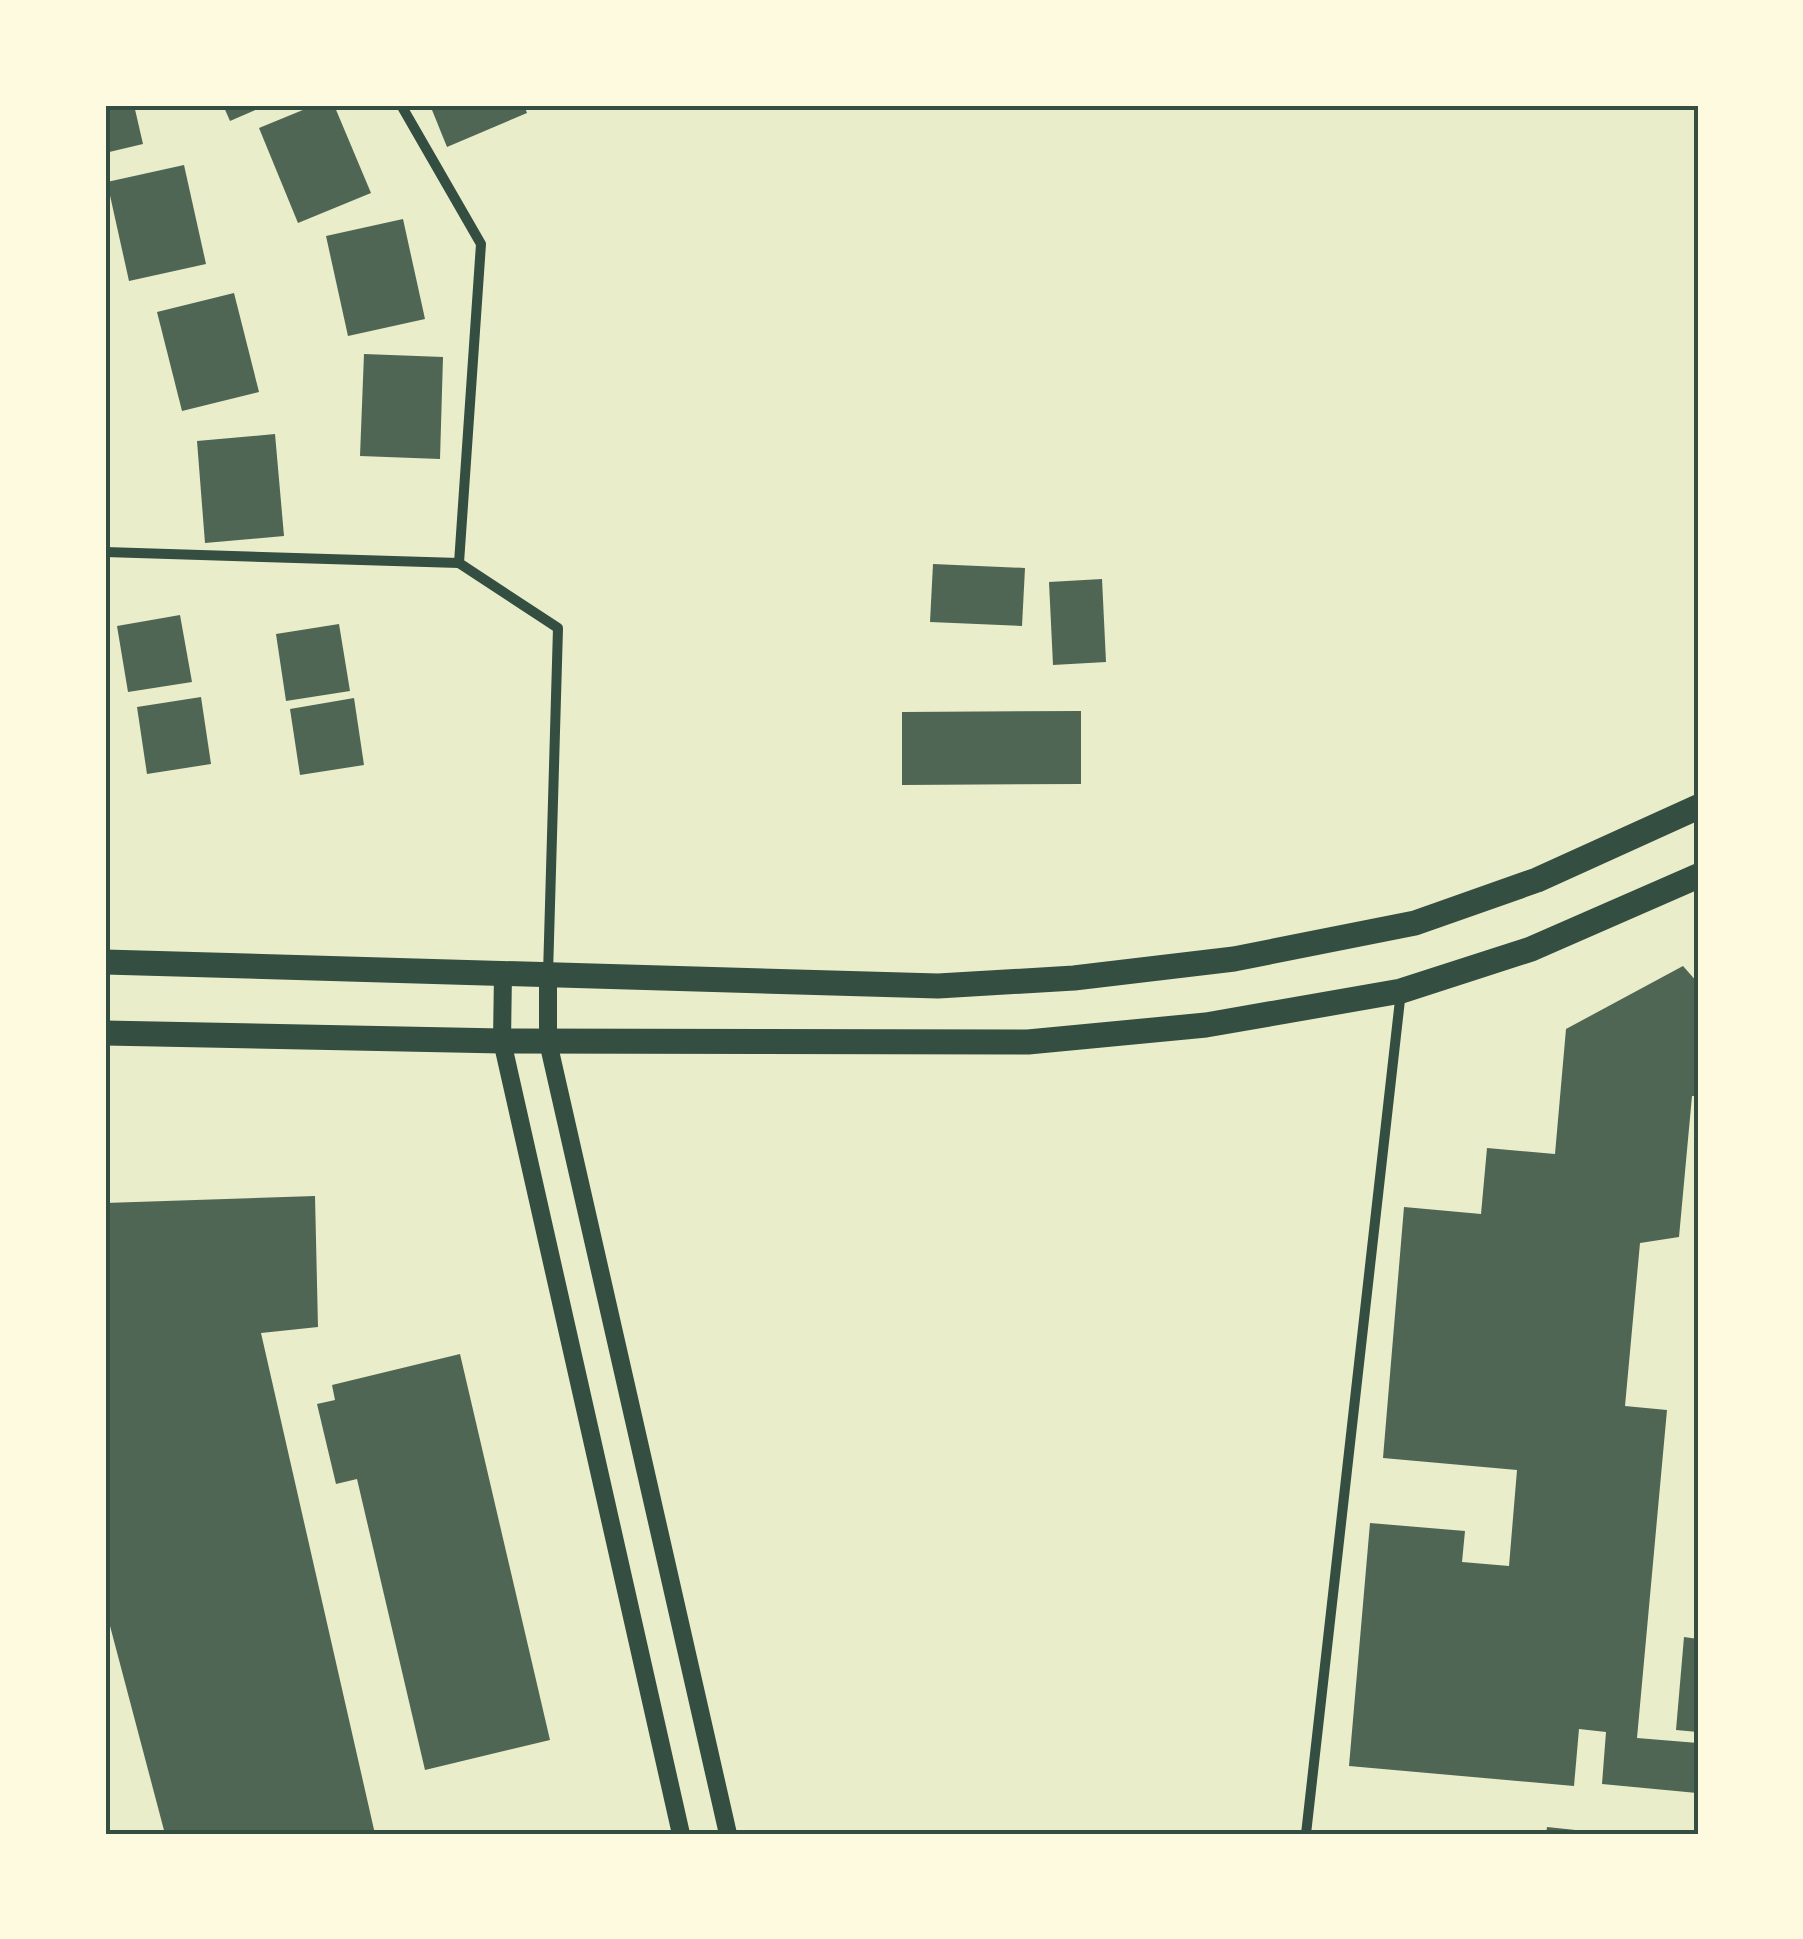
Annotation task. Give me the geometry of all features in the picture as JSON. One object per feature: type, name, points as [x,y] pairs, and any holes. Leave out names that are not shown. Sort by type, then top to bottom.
[{"type":"main road","points":[[105,962],[938,986],[1074,978],[1234,959],[1415,923],[1537,880],[1698,807]]},
{"type":"main road","points":[[105,1033],[502,1042],[1028,1042],[1206,1025],[1401,991],[1532,949],[1698,876]]},
{"type":"street","points":[[401,105],[481,244],[459,563]]},
{"type":"street","points":[[105,552],[459,563],[558,628],[548,1042],[728,1834]]},
{"type":"street","points":[[503,973],[502,1042],[681,1834]]},
{"type":"street","points":[[1306,1834],[1401,991]]},
{"type":"building","points":[[105,105],[134,105],[143,144],[105,153]]},
{"type":"building","points":[[223,105],[267,105],[230,121]]},
{"type":"building","points":[[315,105],[334,105],[371,193],[298,223],[259,128]]},
{"type":"building","points":[[430,105],[524,105],[527,113],[447,147]]},
{"type":"building","points":[[184,165],[206,264],[129,281],[107,182]]},
{"type":"building","points":[[403,219],[425,319],[348,336],[326,236]]},
{"type":"building","points":[[234,293],[259,392],[182,411],[157,312]]},
{"type":"building","points":[[364,354],[443,357],[440,459],[360,456]]},
{"type":"building","points":[[275,434],[284,536],[205,543],[197,441]]},
{"type":"building","points":[[933,564],[1025,568],[1022,626],[930,622]]},
{"type":"building","points":[[1102,579],[1106,662],[1053,665],[1049,582]]},
{"type":"building","points":[[180,615],[192,682],[128,692],[117,626]]},
{"type":"building","points":[[339,624],[350,691],[286,701],[276,634]]},
{"type":"building","points":[[201,697],[211,764],[147,774],[137,707]]},
{"type":"building","points":[[354,698],[364,765],[300,775],[290,709]]},
{"type":"building","points":[[1081,711],[1081,784],[902,785],[902,712]]},
{"type":"building","points":[[1683,966],[1698,983],[1698,1096],[1692,1096],[1679,1237],[1640,1243],[1625,1406],[1667,1410],[1637,1738],[1698,1743],[1697,1793],[1602,1784],[1606,1732],[1579,1729],[1574,1786],[1349,1766],[1370,1523],[1465,1531],[1462,1562],[1509,1566],[1517,1470],[1383,1458],[1404,1207],[1481,1214],[1487,1148],[1555,1154],[1566,1029]]},
{"type":"building","points":[[315,1196],[318,1327],[261,1333],[375,1834],[165,1834],[105,1607],[105,1203]]},
{"type":"building","points":[[460,1354],[550,1740],[425,1770],[357,1479],[336,1484],[317,1404],[335,1400],[332,1385]]},
{"type":"building","points":[[1684,1637],[1698,1639],[1698,1732],[1676,1730]]},
{"type":"building","points":[[1547,1827],[1585,1831],[1585,1834],[1546,1834]]}]
